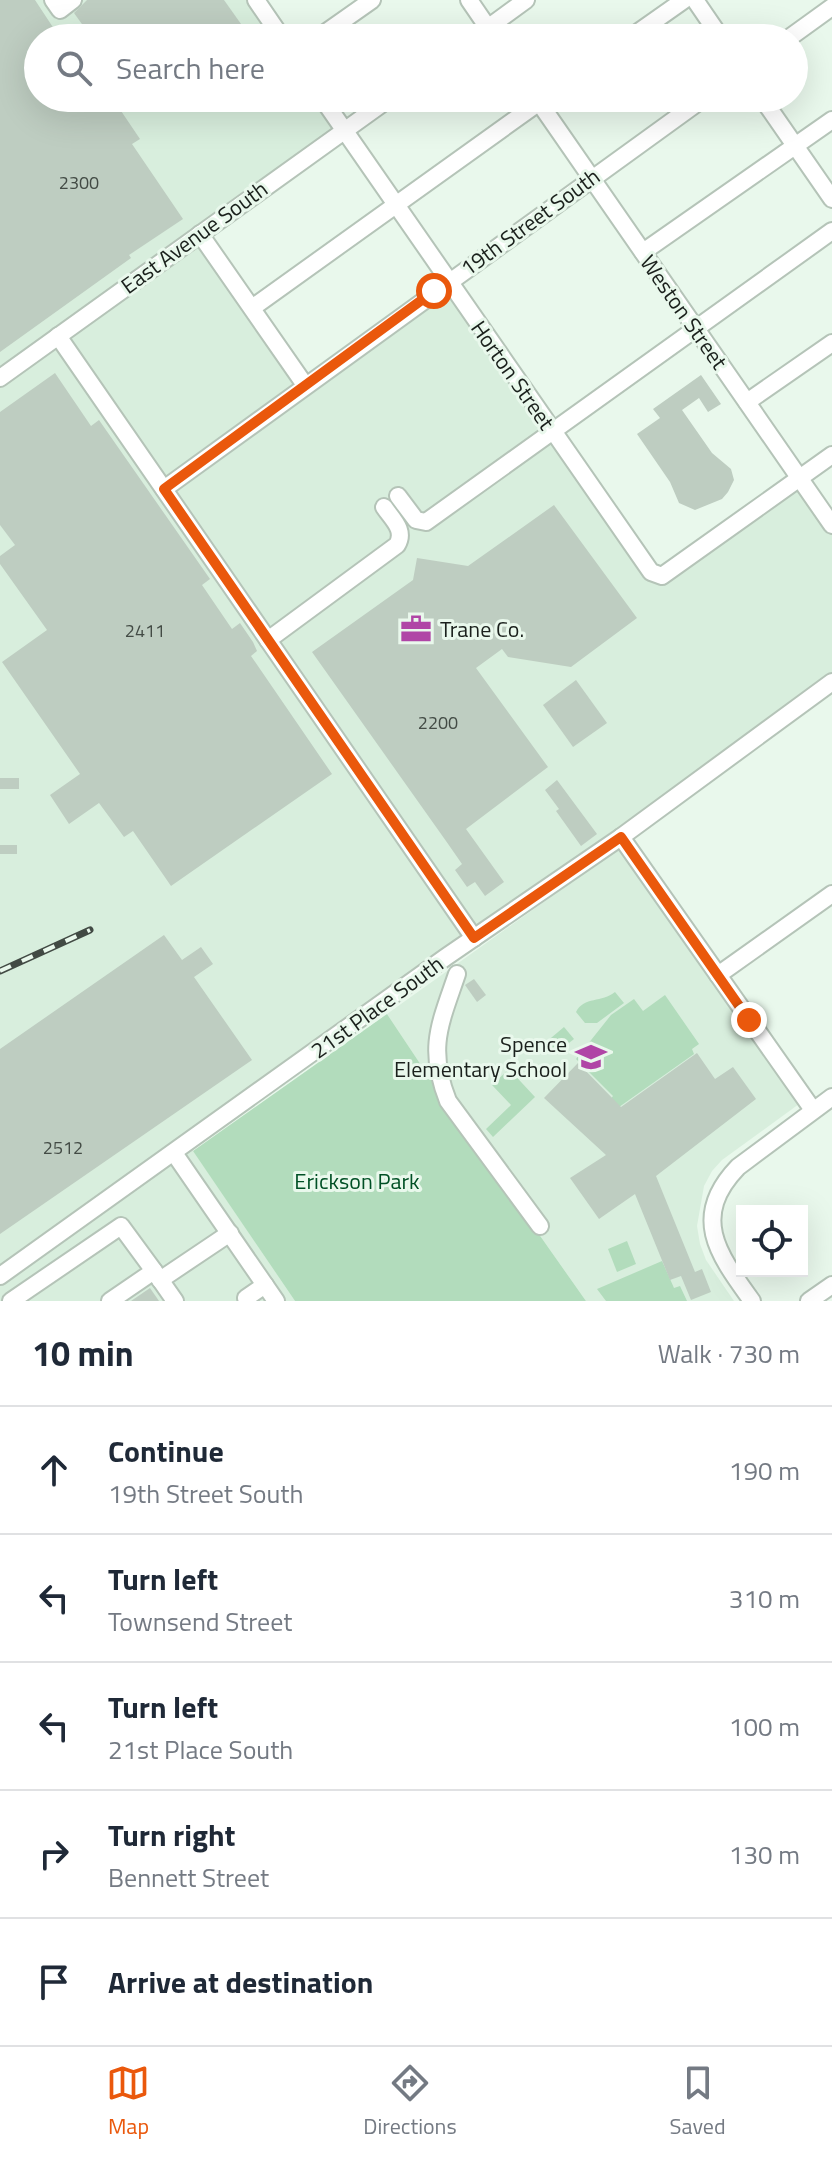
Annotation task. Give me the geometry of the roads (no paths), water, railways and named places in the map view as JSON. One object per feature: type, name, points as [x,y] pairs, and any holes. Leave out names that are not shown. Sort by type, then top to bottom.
[{"type":"street","points":[[53,0],[60,10],[73,0]]},
{"type":"street","points":[[256,0],[272,24]]},
{"type":"street","points":[[338,24],[372,0]]},
{"type":"street","points":[[469,0],[480,24]]},
{"type":"street","points":[[498,24],[526,0]]},
{"type":"street","points":[[650,24],[684,0]]},
{"type":"street","points":[[695,0],[711,24]]},
{"type":"street","points":[[808,24],[832,7]]},
{"type":"street","name":"Horton Street","points":[[331,112],[651,572],[662,576],[799,478]]},
{"type":"street","name":"East Avenue South","points":[[0,378],[370,112]]},
{"type":"street","points":[[252,308],[523,112]]},
{"type":"street","name":"Weston Street","points":[[548,112],[832,525]]},
{"type":"street","name":"19th Street South","points":[[164,489],[684,112]]},
{"type":"street","points":[[772,112],[832,199]]},
{"type":"street","points":[[643,252],[832,120]]},
{"type":"street","points":[[398,496],[416,520],[426,522],[832,231]]},
{"type":"street","points":[[200,234],[305,385]]},
{"type":"street","points":[[58,336],[474,938]]},
{"type":"street","points":[[747,402],[832,343]]},
{"type":"street","points":[[799,478],[832,455]]},
{"type":"street","points":[[268,640],[397,545],[401,538],[400,530],[384,507]]},
{"type":"street","name":"21st Place South","points":[[0,1276],[621,837],[832,682]]},
{"type":"street","points":[[621,837],[813,1110]]},
{"type":"street","points":[[718,975],[832,894]]},
{"type":"street","points":[[457,974],[438,1030],[435,1057],[440,1081],[448,1101],[540,1226]]},
{"type":"street","points":[[752,1301],[713,1240],[712,1208],[725,1180],[738,1167],[832,1097]]},
{"type":"street","points":[[174,1153],[276,1301]]},
{"type":"street","points":[[11,1301],[121,1226],[175,1301]]},
{"type":"street","points":[[110,1301],[230,1233]]},
{"type":"street","points":[[245,1300],[265,1285]]},
{"type":"street","points":[[809,1301],[832,1285]]},
{"type":"railway","points":[[0,971],[90,930]]},
{"type":"place","name":"Trane Co.","points":[[416,629]]},
{"type":"place","name":"Spence Elementary School","points":[[591,1057]]},
{"type":"park label","name":"Erickson Park","points":[[357,1181]]}]
